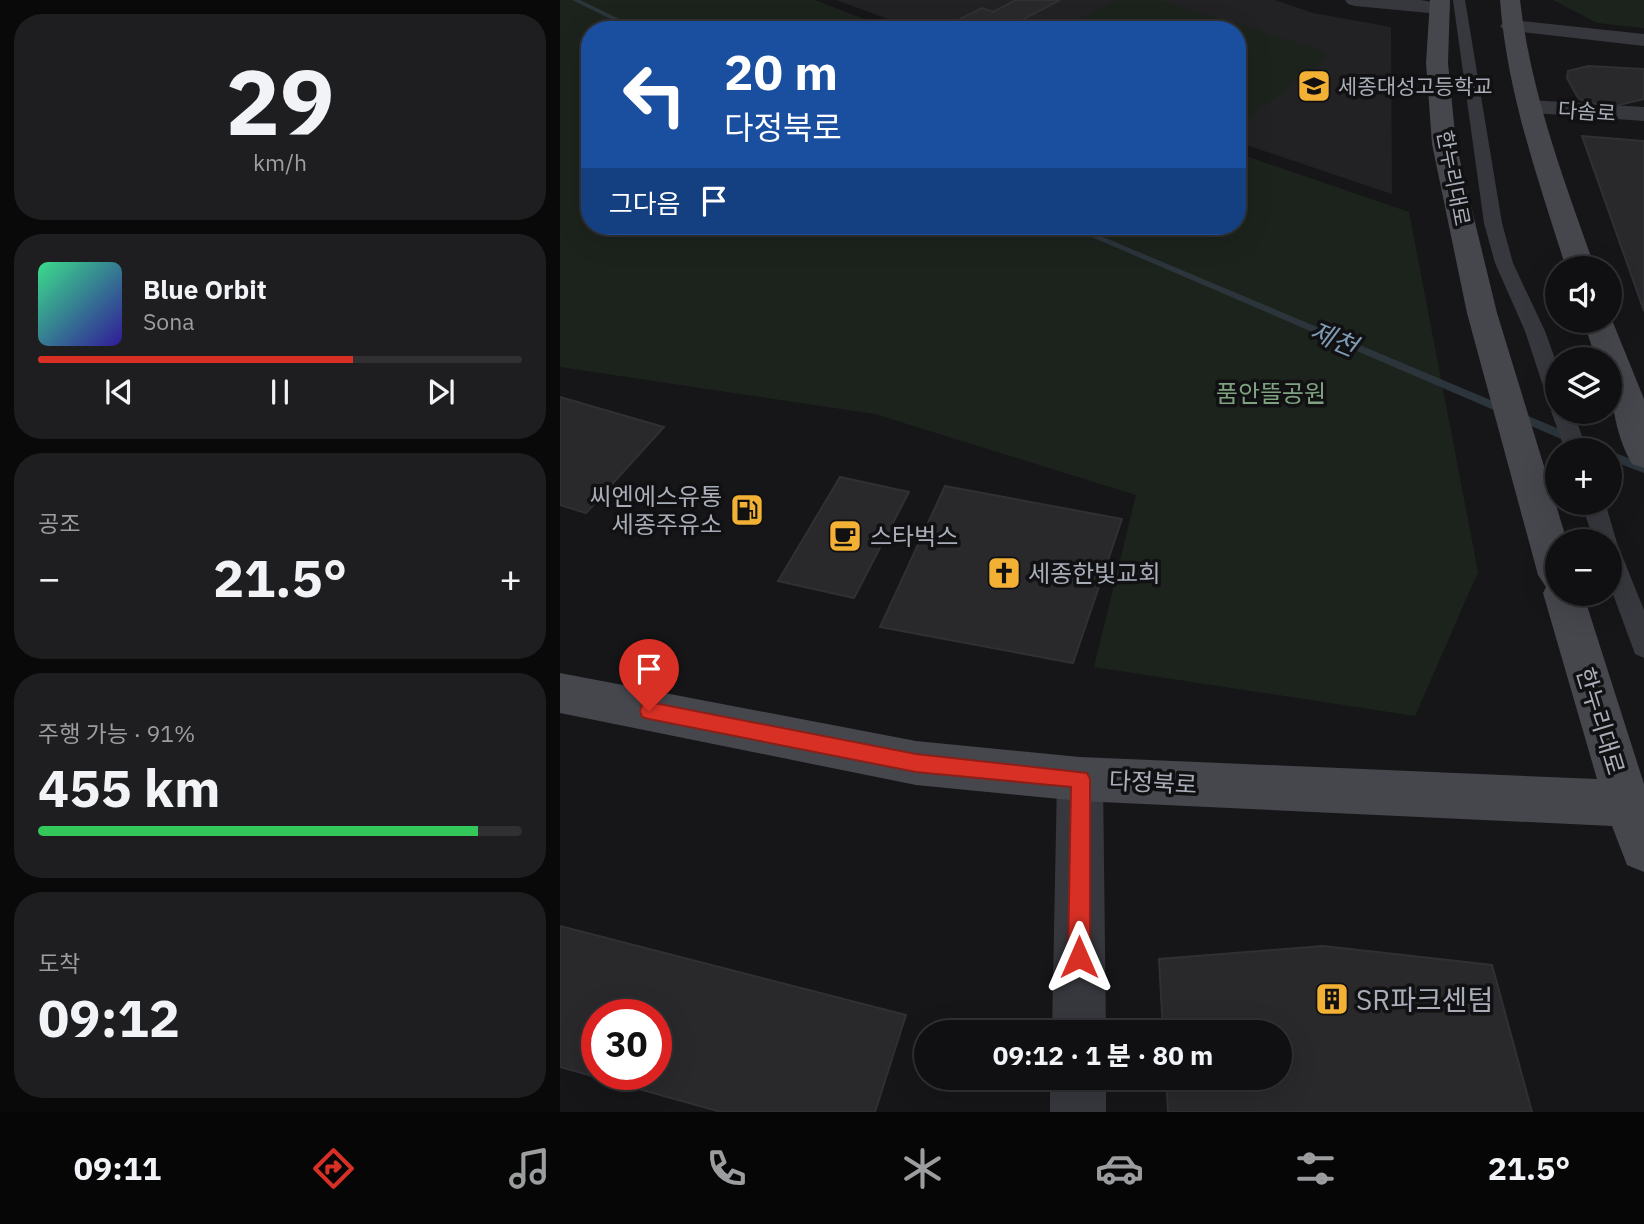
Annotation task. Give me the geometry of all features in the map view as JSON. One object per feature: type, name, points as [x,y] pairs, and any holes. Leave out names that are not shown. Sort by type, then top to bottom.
[{"type":"street","points":[[1355,0],[1446,3]]},
{"type":"street","points":[[1510,0],[1511,26],[1530,107],[1577,256]]},
{"type":"street","name":"한누리대로","points":[[1446,3],[1437,63],[1444,144],[1482,313],[1545,533]]},
{"type":"street","points":[[1511,26],[1644,40]]},
{"type":"street","name":"다솜로","points":[[1530,107],[1644,114]]},
{"type":"street","points":[[1603,334],[1629,403],[1644,455]]},
{"type":"street","name":"한누리대로","points":[[1567,606],[1644,848]]},
{"type":"street","name":"다정북로","points":[[560,693],[916,763],[1080,779],[1628,804]]},
{"type":"street","points":[[1079,1020],[1080,779]]},
{"type":"street","points":[[1078,1090],[1078,1112]]},
{"type":"lane","points":[[1446,3],[1475,109],[1493,223],[1503,263],[1535,331],[1545,360]]},
{"type":"lane","points":[[1622,586],[1644,646]]},
{"type":"shaded area","name":"세종대성고등학교","points":[[836,0],[1275,0],[1313,13],[1391,27],[1392,194],[1246,145],[1246,21],[893,21]]},
{"type":"green space","name":"품안뜰공원","points":[[560,0],[815,0],[869,21],[581,21],[581,235],[1246,235],[1246,156],[1409,212],[1478,572],[1415,716],[1094,667],[1136,495],[875,414],[560,367]]},
{"type":"green space","points":[[1114,0],[1160,0],[1227,21],[1077,21]]},
{"type":"green space","points":[[1553,0],[1644,0],[1644,28],[1597,23]]},
{"type":"green space","points":[[1246,27],[1317,49],[1329,57],[1246,119]]},
{"type":"building","points":[[1016,0],[1060,0],[1019,21],[956,21],[982,8],[993,12]]},
{"type":"building","points":[[1588,66],[1644,69],[1644,99],[1619,105],[1588,103],[1578,98],[1567,78],[1568,71]]},
{"type":"building","points":[[1582,136],[1644,141],[1644,311]]},
{"type":"building","points":[[560,397],[664,427],[586,513],[560,505]]},
{"type":"building","name":"스타벅스","points":[[840,477],[909,492],[854,598],[778,581]]},
{"type":"building","name":"세종한빛교회","points":[[945,486],[1122,519],[1073,663],[880,627]]},
{"type":"building","points":[[560,926],[906,1015],[875,1112],[721,1112],[642,1090],[672,1090],[672,999],[581,999],[581,1073],[560,1067]]},
{"type":"building","name":"SR파크센텀","points":[[1323,946],[1492,965],[1532,1112],[1168,1112],[1167,1090],[1292,1090],[1292,1020],[1162,1020],[1159,959]]},
{"type":"waterway","name":"제천","points":[[575,0],[620,21]]},
{"type":"waterway","name":"제천","points":[[1091,235],[1570,438]]},
{"type":"waterway","name":"제천","points":[[1622,460],[1644,469]]},
{"type":"place","name":"세종대성고등학교","points":[[1314,86]]},
{"type":"place","name":"씨엔에스유통 세종주유소","points":[[747,510]]},
{"type":"place","name":"스타벅스","points":[[845,536]]},
{"type":"place","name":"세종한빛교회","points":[[1004,573]]},
{"type":"place","name":"SR파크센텀","points":[[1332,999]]},
{"type":"route","points":[[649,711],[916,763],[1080,779],[1079,957]]}]
